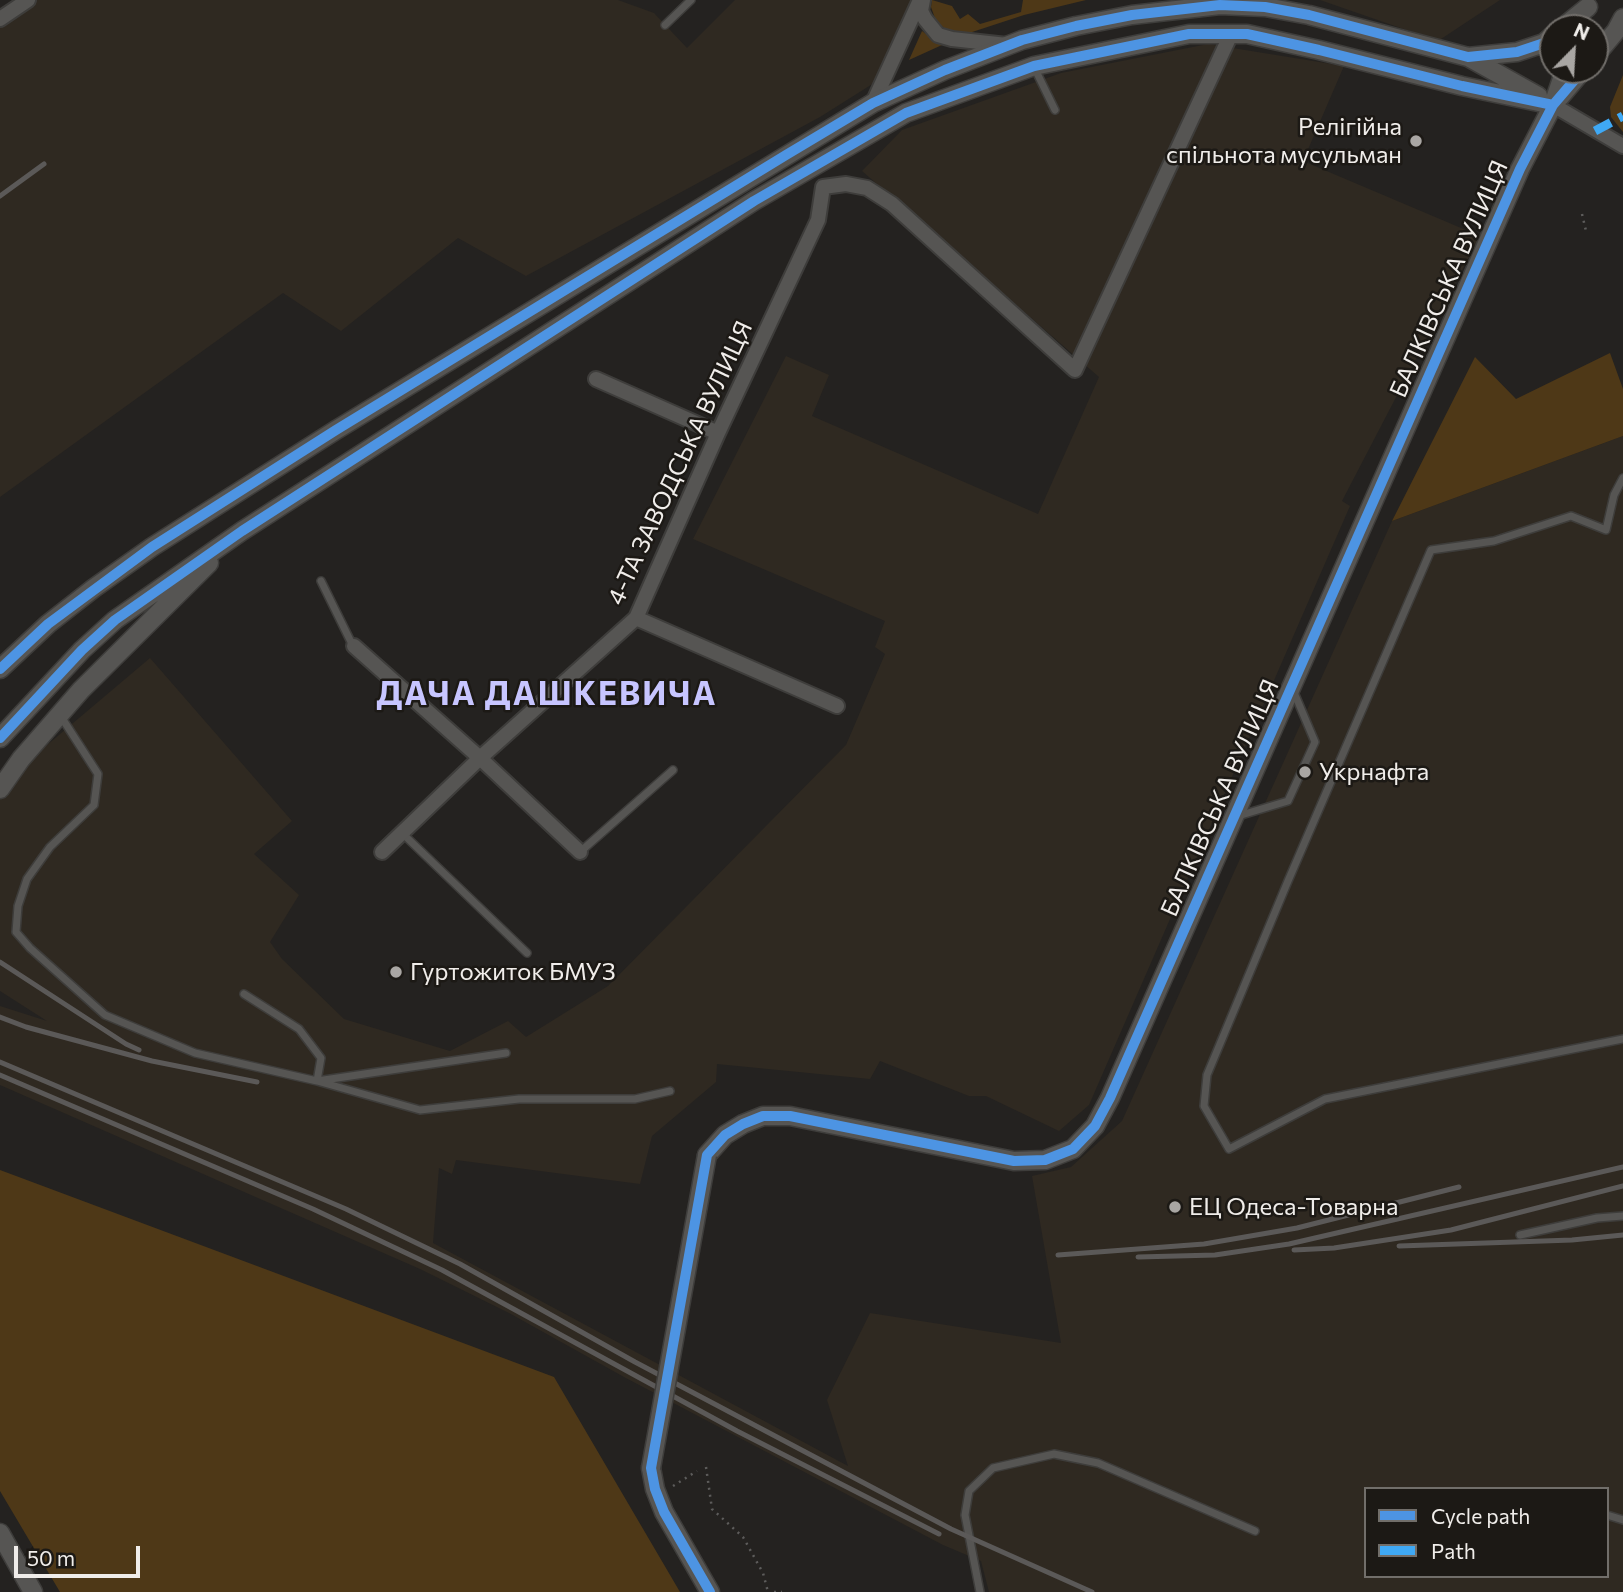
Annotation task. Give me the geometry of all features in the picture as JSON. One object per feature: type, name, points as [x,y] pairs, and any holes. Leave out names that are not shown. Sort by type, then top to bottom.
[{"type":"street","points":[[0,19],[28,0]]},
{"type":"street","points":[[921,0],[921,11],[938,35],[1009,45]]},
{"type":"street","points":[[873,103],[921,0]]},
{"type":"street","points":[[0,669],[48,624],[152,547],[348,423],[873,103],[945,69],[1009,45],[1076,26],[1132,15],[1188,7],[1265,7],[1308,15],[1468,57],[1623,146]]},
{"type":"street","points":[[1609,39],[1623,18]]},
{"type":"street","points":[[0,738],[82,650],[115,620],[242,531],[754,201],[906,113],[1034,66],[1189,34],[1247,34],[1553,105]]},
{"type":"street","points":[[804,173],[822,187],[846,184],[867,188],[892,204],[1075,370],[1231,34]]},
{"type":"street","points":[[1468,57],[1517,52],[1539,45]]},
{"type":"street","name":"БАЛКІВСЬКА ВУЛИЦЯ","points":[[710,1592],[664,1512],[655,1489],[651,1468],[707,1155],[725,1135],[763,1116],[790,1116],[1014,1161],[1045,1160],[1073,1149],[1095,1126],[1110,1098],[1560,84]]},
{"type":"street","name":"БАЛКІВСЬКА ВУЛИЦЯ","points":[[1553,105],[1571,84]]},
{"type":"street","name":"4-ТА ЗАВОДСЬКА ВУЛИЦЯ","points":[[382,852],[480,758],[636,618],[718,433],[818,220],[822,187]]},
{"type":"street","points":[[596,379],[718,433]]},
{"type":"street","points":[[0,789],[21,759],[81,690],[242,531]]},
{"type":"street","points":[[636,618],[837,706]]},
{"type":"street","points":[[354,646],[480,758],[580,852]]},
{"type":"street","points":[[0,1533],[33,1592]]},
{"type":"lane","points":[[665,25],[691,0]]},
{"type":"lane","points":[[1034,66],[1055,110]]},
{"type":"lane","points":[[1623,478],[1614,495],[1606,530],[1571,516],[1494,541],[1431,550],[1207,1075],[1204,1106],[1229,1149],[1325,1099],[1623,1039]]},
{"type":"lane","points":[[321,580],[354,646]]},
{"type":"lane","points":[[1234,817],[1288,801],[1315,742],[1291,687]]},
{"type":"lane","points":[[60,715],[99,774],[94,806],[50,847],[27,879],[18,906],[16,932],[30,948],[105,1015],[195,1053],[317,1081],[420,1110],[519,1099],[635,1099],[670,1091]]},
{"type":"lane","points":[[580,852],[673,770]]},
{"type":"lane","points":[[402,833],[527,953]]},
{"type":"lane","points":[[244,994],[299,1029],[321,1058],[317,1081]]},
{"type":"lane","points":[[317,1081],[506,1053]]},
{"type":"lane","points":[[1520,1235],[1597,1218],[1623,1216]]},
{"type":"lane","points":[[980,1592],[965,1515],[970,1491],[993,1468],[1054,1454],[1098,1463],[1255,1531]]},
{"type":"path","points":[[1583,214],[1586,231]]},
{"type":"path","points":[[706,1468],[712,1509],[743,1537],[763,1573],[768,1592]]},
{"type":"path","points":[[666,1490],[697,1471]]},
{"type":"path","points":[[774,1592],[782,1592]]},
{"type":"shaded area","points":[[36,0],[618,0],[654,13],[687,48],[735,0],[911,0],[874,83],[820,117],[526,276],[458,238],[341,331],[283,293],[0,497],[0,25]]},
{"type":"shaded area","points":[[932,0],[952,6],[960,19],[968,14],[980,24],[1021,12],[1023,0],[1086,0],[1024,15],[963,35],[952,35],[936,21],[931,7]]},
{"type":"shaded area","points":[[1320,0],[1500,0],[1438,41]]},
{"type":"shaded area","points":[[922,31],[942,45],[909,60]]},
{"type":"shaded area","points":[[1208,44],[1344,66],[1303,161],[1480,236],[1342,501],[1350,506],[1089,1105],[1059,1131],[986,1096],[969,1096],[880,1061],[870,1079],[717,1064],[716,1082],[652,1136],[640,1184],[456,1160],[452,1174],[439,1168],[433,1243],[848,1466],[827,1400],[870,1313],[1061,1343],[1032,1176],[1071,1167],[1122,1121],[1392,521],[1623,436],[1623,1592],[989,1592],[981,1561],[943,1545],[624,1377],[509,1313],[420,1269],[0,1085],[0,1006],[47,1021],[0,991],[0,800],[27,762],[150,658],[292,821],[254,854],[299,895],[270,942],[282,959],[344,1019],[450,1051],[508,1021],[526,1037],[608,986],[846,745],[885,654],[875,647],[885,621],[693,539],[786,356],[829,375],[812,416],[1038,514],[1099,377],[862,171],[902,130],[1061,73]]},
{"type":"shaded area","points":[[1623,75],[1623,132],[1611,117],[1610,107]]},
{"type":"shaded area","points":[[1610,353],[1623,389],[1623,436],[1392,521],[1475,357],[1516,399]]},
{"type":"shaded area","points":[[0,1170],[554,1377],[680,1592],[60,1592],[0,1491]]},
{"type":"railway","points":[[0,196],[44,164]]},
{"type":"railway","points":[[0,962],[139,1050]]},
{"type":"railway","points":[[0,1017],[26,1027],[152,1061],[257,1082]]},
{"type":"railway","points":[[0,1062],[346,1209],[460,1264],[635,1362],[951,1529],[1092,1592]]},
{"type":"railway","points":[[0,1075],[313,1209],[442,1270],[737,1431],[939,1534]]},
{"type":"railway","points":[[1138,1257],[1215,1255],[1289,1244],[1623,1167]]},
{"type":"railway","points":[[1294,1250],[1334,1248],[1451,1230],[1623,1186]]},
{"type":"railway","points":[[1058,1255],[1204,1244],[1297,1228],[1459,1187]]},
{"type":"railway","points":[[1399,1246],[1572,1240],[1623,1235]]},
{"type":"marked path","points":[[1595,131],[1623,116]]},
{"type":"cycle path","points":[[0,669],[48,624],[152,547],[336,430],[873,103],[945,70],[1022,40],[1076,26],[1132,15],[1220,5],[1265,7],[1309,15],[1468,57],[1517,52],[1539,45]]},
{"type":"cycle path","points":[[0,738],[82,650],[115,620],[242,531],[754,201],[906,113],[1034,66],[1189,34],[1247,34],[1553,105]]},
{"type":"cycle path","points":[[710,1592],[664,1512],[655,1489],[651,1468],[707,1155],[725,1135],[763,1116],[790,1116],[1014,1161],[1045,1160],[1073,1149],[1095,1126],[1110,1098],[1520,169],[1553,105],[1571,84]]},
{"type":"place","name":"Релігійна спільнота мусульман","points":[[1416,141]]},
{"type":"place","name":"Укрнафта","points":[[1305,772]]},
{"type":"place","name":"Гуртожиток БМУЗ","points":[[396,972]]},
{"type":"place","name":"ЕЦ Одеса-Товарна","points":[[1175,1207]]},
{"type":"district","name":"ДАЧА ДАШКЕВИЧА","points":[[547,694]]}]
